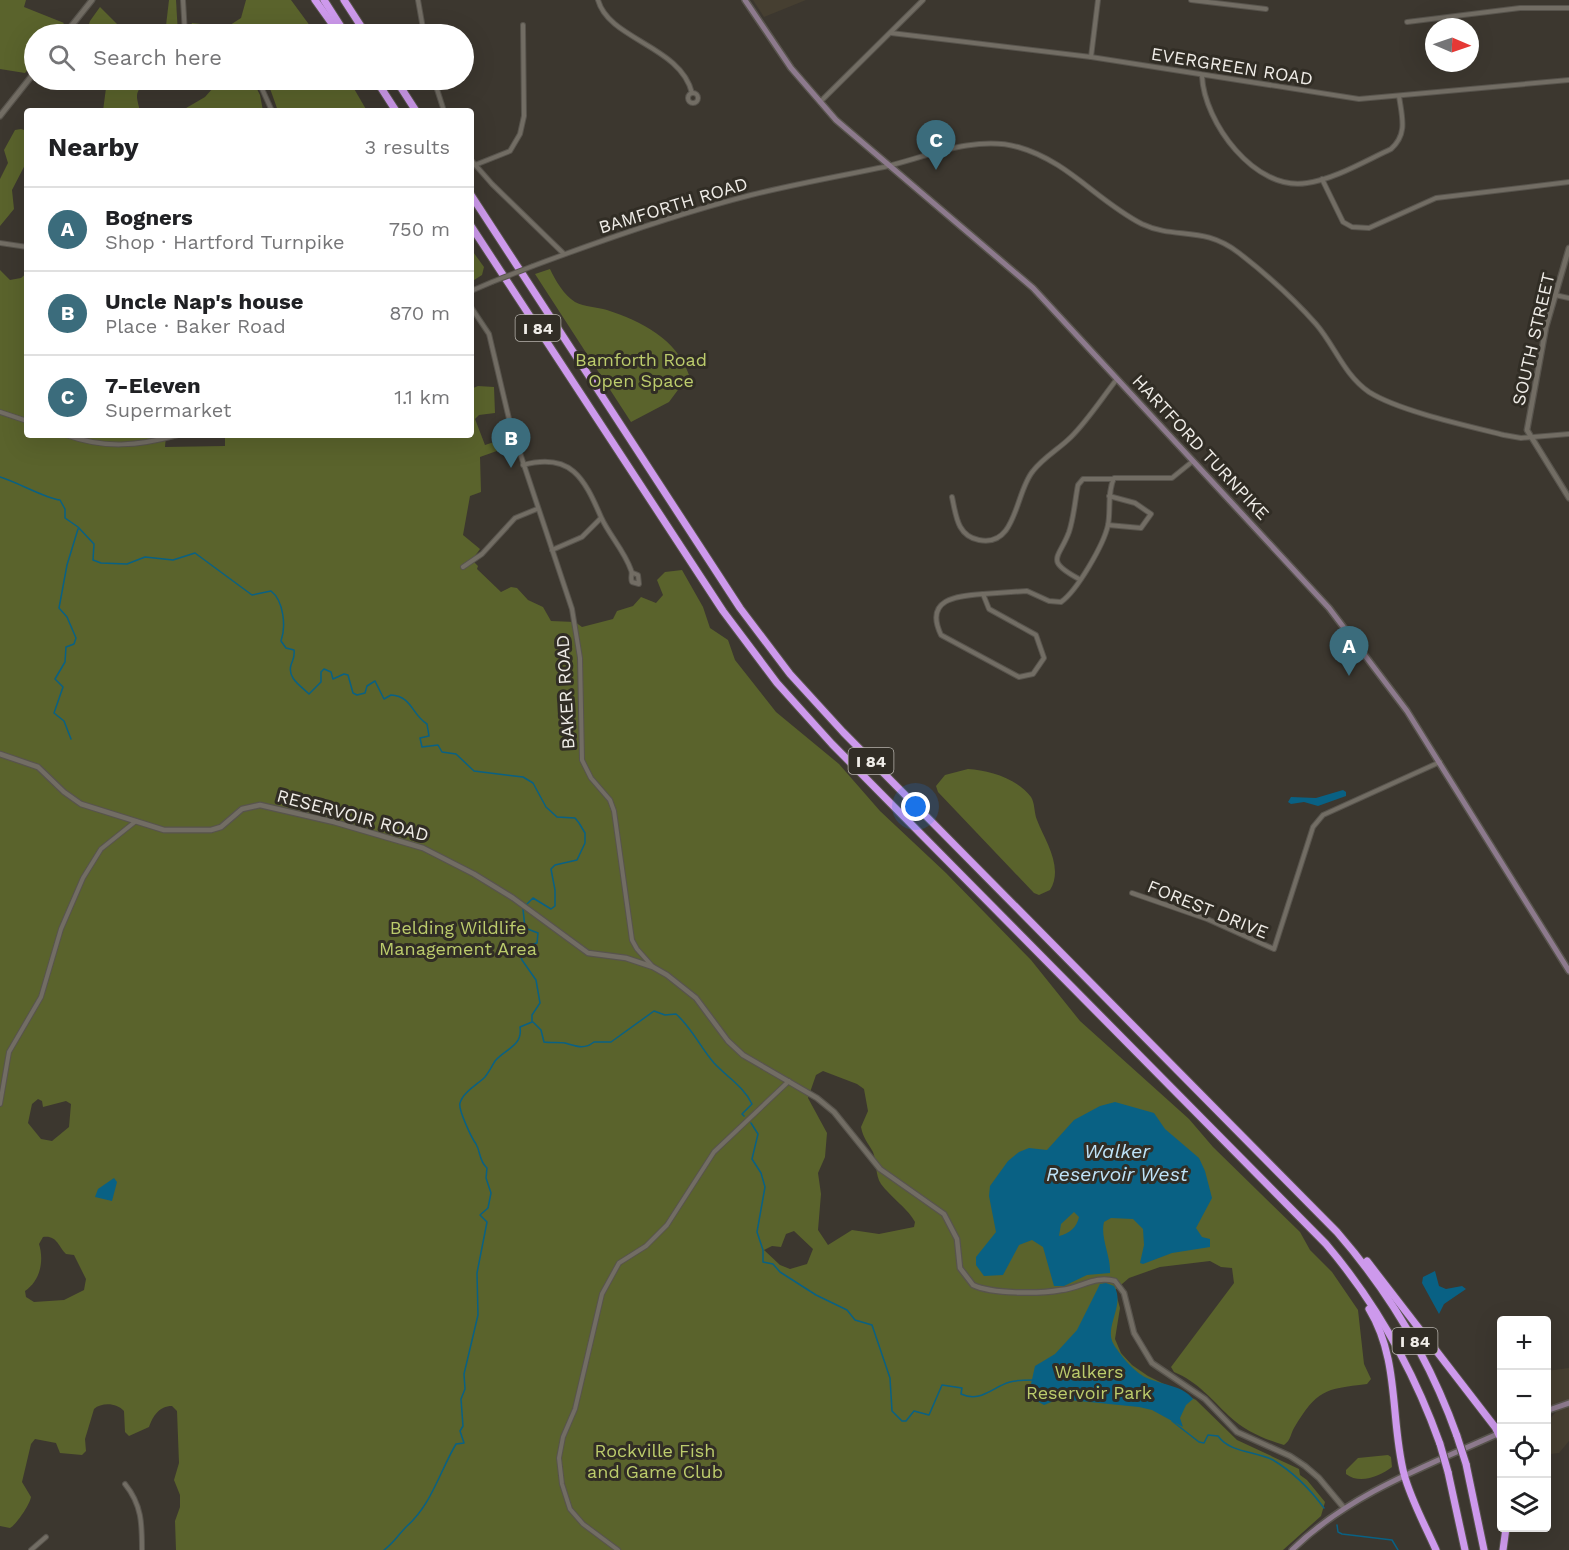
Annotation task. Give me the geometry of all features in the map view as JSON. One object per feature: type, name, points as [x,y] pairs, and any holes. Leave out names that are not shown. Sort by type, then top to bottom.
[{"type":"highway","points":[[315,0],[332,24]]},
{"type":"highway","points":[[324,0],[340,24]]},
{"type":"highway","points":[[344,0],[360,24]]},
{"type":"highway","points":[[382,90],[394,108]]},
{"type":"highway","points":[[402,90],[414,108]]},
{"type":"highway","name":"I 84","points":[[474,200],[731,594],[799,684],[851,741],[1308,1202],[1357,1255],[1389,1299],[1439,1390],[1466,1464],[1485,1550]]},
{"type":"highway","name":"I 84","points":[[474,231],[717,603],[771,675],[832,744],[1301,1217],[1362,1291],[1406,1364],[1440,1444],[1465,1550]]},
{"type":"highway","points":[[1357,1255],[1373,1268],[1497,1428]]},
{"type":"highway","points":[[1362,1291],[1388,1356],[1405,1476],[1436,1550]]},
{"type":"highway","points":[[1503,1550],[1505,1532]]},
{"type":"main road","name":"HARTFORD TURNPIKE","points":[[745,0],[770,40],[819,103],[888,166],[1011,267],[1307,583],[1379,672],[1440,762],[1569,971]]},
{"type":"main road","points":[[1551,1409],[1569,1403]]},
{"type":"main road","points":[[1292,1550],[1344,1508],[1405,1476],[1497,1433]]},
{"type":"street","points":[[73,24],[92,0]]},
{"type":"street","points":[[183,0],[184,24]]},
{"type":"street","points":[[417,0],[422,24]]},
{"type":"street","points":[[598,0],[601,10],[618,25],[668,57],[692,93]]},
{"type":"street","points":[[819,103],[923,0]]},
{"type":"street","points":[[1091,57],[1098,0]]},
{"type":"street","points":[[1191,0],[1266,9]]},
{"type":"street","points":[[1407,22],[1532,7],[1569,8]]},
{"type":"street","points":[[523,25],[523,127],[510,151],[474,165],[564,254]]},
{"type":"street","name":"EVERGREEN ROAD","points":[[891,33],[1091,57],[1353,99],[1569,80]]},
{"type":"street","points":[[1202,75],[1220,131],[1226,142],[1273,179],[1305,184],[1392,149],[1399,142],[1403,133],[1399,96]]},
{"type":"street","points":[[0,116],[24,86]]},
{"type":"street","points":[[263,90],[271,108]]},
{"type":"street","points":[[437,90],[443,108]]},
{"type":"street","name":"BAMFORTH ROAD","points":[[474,290],[639,227],[724,202],[980,144],[1016,146],[1035,152],[1065,168],[1111,206],[1144,225],[1159,230],[1200,234],[1231,247],[1258,268],[1311,318],[1348,372],[1369,392],[1383,399],[1504,435],[1530,438],[1569,434]]},
{"type":"street","points":[[1322,179],[1343,222],[1361,229],[1380,224],[1436,198],[1569,182]]},
{"type":"street","points":[[0,243],[24,247]]},
{"type":"street","name":"SOUTH STREET","points":[[1530,438],[1527,430],[1546,327],[1569,248]]},
{"type":"street","points":[[1555,296],[1569,298]]},
{"type":"street","name":"BAKER ROAD","points":[[474,311],[489,333],[510,423],[577,633],[582,712],[582,760],[591,778],[610,800],[614,811],[632,940],[653,967]]},
{"type":"street","points":[[952,497],[960,528],[967,536],[989,542],[1001,537],[1008,527],[1030,474],[1074,434],[1117,379]]},
{"type":"street","points":[[0,412],[24,420]]},
{"type":"street","points":[[74,438],[87,443],[135,446],[166,438]]},
{"type":"street","points":[[1530,438],[1569,498]]},
{"type":"street","points":[[523,465],[552,461],[565,465],[586,483],[601,518],[615,537],[633,573]]},
{"type":"street","points":[[1079,579],[1063,570],[1056,557],[1068,533],[1078,485],[1083,479],[1172,478],[1193,461]]},
{"type":"street","points":[[983,594],[989,609],[1036,635],[1044,658],[1033,674],[1018,677],[941,635],[936,624],[936,613],[943,603],[958,596],[1014,591],[1028,591],[1049,601],[1061,602],[1104,541],[1108,525],[1109,496],[1114,478]]},
{"type":"street","points":[[1108,525],[1141,528],[1151,514],[1135,502],[1109,496]]},
{"type":"street","points":[[463,567],[482,554],[515,518],[537,509]]},
{"type":"street","points":[[552,550],[582,537],[601,518]]},
{"type":"street","name":"RESERVOIR ROAD","points":[[0,754],[38,767],[64,792],[81,804],[177,832],[211,830],[220,827],[242,809],[260,805],[404,841],[441,856],[492,884],[588,953],[626,958],[653,967],[696,999],[728,1041],[743,1055],[818,1098],[834,1112],[880,1169],[944,1214],[955,1233],[960,1268],[973,1285],[995,1290],[1059,1291],[1095,1280],[1115,1281],[1124,1293],[1134,1333],[1152,1363],[1205,1399],[1237,1432],[1290,1456],[1305,1466],[1319,1478],[1344,1508]]},
{"type":"street","name":"FOREST DRIVE","points":[[1132,893],[1207,918],[1274,950],[1313,827],[1318,819],[1440,762]]},
{"type":"street","points":[[0,1104],[9,1052],[41,997],[61,929],[83,878],[101,849],[136,821]]},
{"type":"street","points":[[618,1550],[583,1524],[570,1509],[562,1484],[559,1458],[563,1437],[577,1401],[602,1294],[619,1263],[646,1246],[667,1225],[714,1152],[789,1081]]},
{"type":"street","points":[[125,1484],[134,1496],[141,1515],[142,1550]]},
{"type":"street","points":[[31,1550],[46,1537]]},
{"type":"shaded area","points":[[753,0],[806,0],[764,17]]},
{"type":"shaded area","points":[[1569,1368],[1569,1441],[1559,1453],[1551,1454],[1551,1418],[1558,1409],[1551,1406],[1551,1370]]},
{"type":"green space","points":[[0,0],[26,0],[24,7],[64,23],[24,24],[24,73],[0,69]]},
{"type":"green space","points":[[169,0],[176,0],[177,24],[166,24]]},
{"type":"green space","points":[[246,0],[291,0],[309,24],[232,24],[241,18]]},
{"type":"green space","points":[[100,7],[117,24],[89,24]]},
{"type":"green space","points":[[106,90],[139,90],[137,94],[139,108],[103,108]]},
{"type":"green space","points":[[211,90],[258,90],[262,108],[186,108],[205,97]]},
{"type":"green space","points":[[271,90],[355,90],[365,108],[277,108]]},
{"type":"green space","points":[[15,130],[24,130],[24,167],[12,190],[14,209],[0,226],[0,179],[8,163],[4,150]]},
{"type":"green space","points":[[474,253],[484,267],[482,275],[474,280]]},
{"type":"green space","name":"Bamforth Road Open Space","points":[[550,269],[560,287],[575,302],[607,310],[645,326],[676,351],[689,375],[669,402],[631,422],[535,274]]},
{"type":"green space","name":"Belding Wildlife Management Area","points":[[0,270],[10,280],[24,276],[24,438],[166,438],[165,447],[225,446],[225,438],[474,438],[474,388],[494,387],[495,413],[479,415],[475,419],[485,445],[506,438],[507,435],[511,446],[480,457],[481,492],[470,496],[463,535],[480,549],[472,560],[478,566],[477,569],[501,592],[511,587],[517,588],[528,600],[543,607],[551,621],[575,622],[582,627],[613,619],[617,611],[633,606],[641,597],[656,603],[663,595],[657,580],[665,572],[682,570],[703,607],[710,628],[728,640],[735,660],[776,712],[839,764],[880,811],[946,873],[1031,960],[1080,1021],[1189,1119],[1213,1147],[1300,1232],[1310,1250],[1332,1272],[1358,1310],[1364,1364],[1371,1379],[1367,1384],[1331,1390],[1323,1394],[1302,1415],[1286,1443],[1284,1445],[1277,1443],[1242,1426],[1197,1386],[1174,1372],[1171,1367],[1234,1283],[1232,1268],[1221,1267],[1210,1261],[1160,1267],[1129,1278],[1115,1290],[1120,1308],[1115,1339],[1121,1353],[1132,1365],[1148,1376],[1196,1400],[1237,1440],[1299,1469],[1300,1475],[1325,1502],[1321,1516],[1283,1550],[176,1550],[175,1521],[180,1507],[180,1495],[174,1480],[179,1463],[177,1411],[172,1406],[163,1408],[149,1427],[129,1436],[125,1432],[124,1411],[109,1404],[94,1409],[85,1439],[86,1451],[82,1455],[60,1453],[56,1443],[35,1439],[31,1444],[22,1482],[31,1497],[23,1514],[10,1528],[0,1526]],"holes":[[[823,1071],[864,1089],[868,1111],[861,1127],[873,1152],[879,1180],[915,1222],[914,1227],[879,1234],[852,1230],[828,1245],[818,1230],[821,1194],[818,1173],[825,1157],[827,1133],[808,1098],[816,1075]],[[38,1099],[42,1101],[43,1107],[66,1101],[71,1104],[69,1127],[52,1141],[41,1139],[28,1123],[32,1104]],[[794,1231],[813,1249],[807,1264],[790,1269],[780,1265],[764,1250],[772,1246],[781,1247],[786,1234]],[[43,1237],[51,1238],[66,1254],[74,1255],[86,1279],[84,1290],[64,1300],[34,1302],[26,1297],[25,1291],[35,1281],[40,1269],[39,1244]]]},
{"type":"green space","points":[[968,769],[985,771],[1011,780],[1031,797],[1037,820],[1054,863],[1054,881],[1050,890],[1039,895],[1034,893],[938,792],[936,786],[945,775]]},
{"type":"green space","points":[[1388,1455],[1391,1457],[1392,1467],[1382,1473],[1364,1479],[1357,1479],[1346,1474],[1346,1470],[1358,1458]]},
{"type":"water","points":[[1343,790],[1346,796],[1318,806],[1304,802],[1291,804],[1288,802],[1291,797],[1316,798]]},
{"type":"water","name":"Walker Reservoir West","points":[[1115,1102],[1154,1113],[1165,1129],[1199,1158],[1212,1198],[1196,1228],[1202,1237],[1210,1239],[1210,1247],[1172,1253],[1143,1264],[1140,1263],[1144,1245],[1143,1229],[1133,1219],[1111,1218],[1104,1222],[1103,1228],[1110,1273],[1087,1275],[1064,1286],[1054,1286],[1043,1247],[1032,1240],[1019,1245],[1003,1275],[984,1276],[976,1265],[976,1257],[996,1232],[989,1196],[990,1186],[1008,1161],[1019,1152],[1029,1148],[1047,1150],[1074,1120],[1100,1106]],"holes":[[[1074,1212],[1079,1217],[1072,1230],[1059,1236],[1061,1224]]]},
{"type":"water","points":[[114,1178],[117,1182],[112,1201],[95,1197],[98,1189]]},
{"type":"water","points":[[1435,1271],[1439,1286],[1446,1289],[1462,1286],[1466,1289],[1444,1304],[1439,1314],[1422,1283],[1423,1277]]},
{"type":"water","points":[[1106,1283],[1114,1286],[1117,1293],[1118,1301],[1111,1331],[1114,1345],[1142,1376],[1178,1388],[1193,1399],[1186,1405],[1180,1418],[1183,1427],[1152,1410],[1139,1407],[1059,1399],[1044,1405],[1035,1400],[1031,1384],[1035,1366],[1055,1354],[1077,1330],[1100,1284]]},
{"type":"waterway","points":[[0,477],[60,500],[65,509],[65,518],[78,527],[94,544],[93,560],[101,563],[127,564],[145,557],[173,560],[195,553],[252,595],[271,591],[279,601],[283,614],[281,641],[286,648],[294,650],[291,674],[309,694],[321,682],[321,672],[324,669],[331,672],[333,679],[344,674],[348,675],[353,693],[357,695],[365,693],[367,686],[375,681],[384,699],[391,695],[398,696],[408,702],[427,724],[429,736],[420,738],[422,747],[438,745],[442,752],[456,754],[474,771],[523,777],[533,783],[546,807],[557,817],[575,818],[585,833],[585,843],[577,860],[555,865],[551,869],[555,906],[551,909],[533,898],[527,904]]},
{"type":"waterway","points":[[71,739],[64,721],[54,713],[63,687],[55,679],[65,662],[66,647],[74,644],[76,638],[67,617],[59,608],[67,565],[78,529]]},
{"type":"waterway","points":[[523,909],[525,928],[538,933],[537,943],[524,947],[520,953],[522,960],[536,980],[540,1003],[532,1015],[532,1021]]},
{"type":"waterway","points":[[533,1022],[541,1030],[544,1042],[583,1047],[594,1042],[611,1042],[654,1011],[665,1015],[676,1014],[687,1025],[714,1063],[740,1087],[748,1098],[752,1104],[742,1114],[744,1116]]},
{"type":"waterway","points":[[384,1550],[422,1508],[456,1444],[464,1443],[460,1431],[463,1426],[461,1399],[465,1389],[464,1374],[478,1315],[477,1273],[487,1222],[480,1215],[488,1208],[491,1193],[486,1178],[487,1168],[465,1123],[460,1103],[467,1092],[485,1077],[495,1061],[516,1043],[519,1039],[520,1027],[532,1022]]},
{"type":"waterway","points":[[751,1123],[758,1134],[752,1159],[761,1173],[765,1187],[757,1232],[763,1250],[763,1262],[773,1264],[780,1272],[816,1295],[847,1310],[855,1320],[872,1325],[890,1378],[892,1411],[902,1421],[906,1421],[914,1411],[929,1415],[942,1385],[962,1388],[961,1394],[975,1397],[1010,1382],[1034,1380]]},
{"type":"waterway","points":[[1172,1421],[1199,1442],[1204,1443],[1208,1435],[1218,1436],[1229,1446],[1273,1460],[1301,1481],[1324,1508]]},
{"type":"waterway","points":[[1337,1525],[1338,1532],[1342,1534],[1392,1540],[1398,1550]]},
{"type":"place","name":"7-Eleven","points":[[936,170]]},
{"type":"place","name":"Uncle Nap's house","points":[[511,468]]},
{"type":"place","name":"Bogners","points":[[1349,676]]},
{"type":"park label","name":"Walkers Reservoir Park","points":[[1089,1381]]},
{"type":"park label","name":"Rockville Fish and Game Club","points":[[655,1460]]}]
